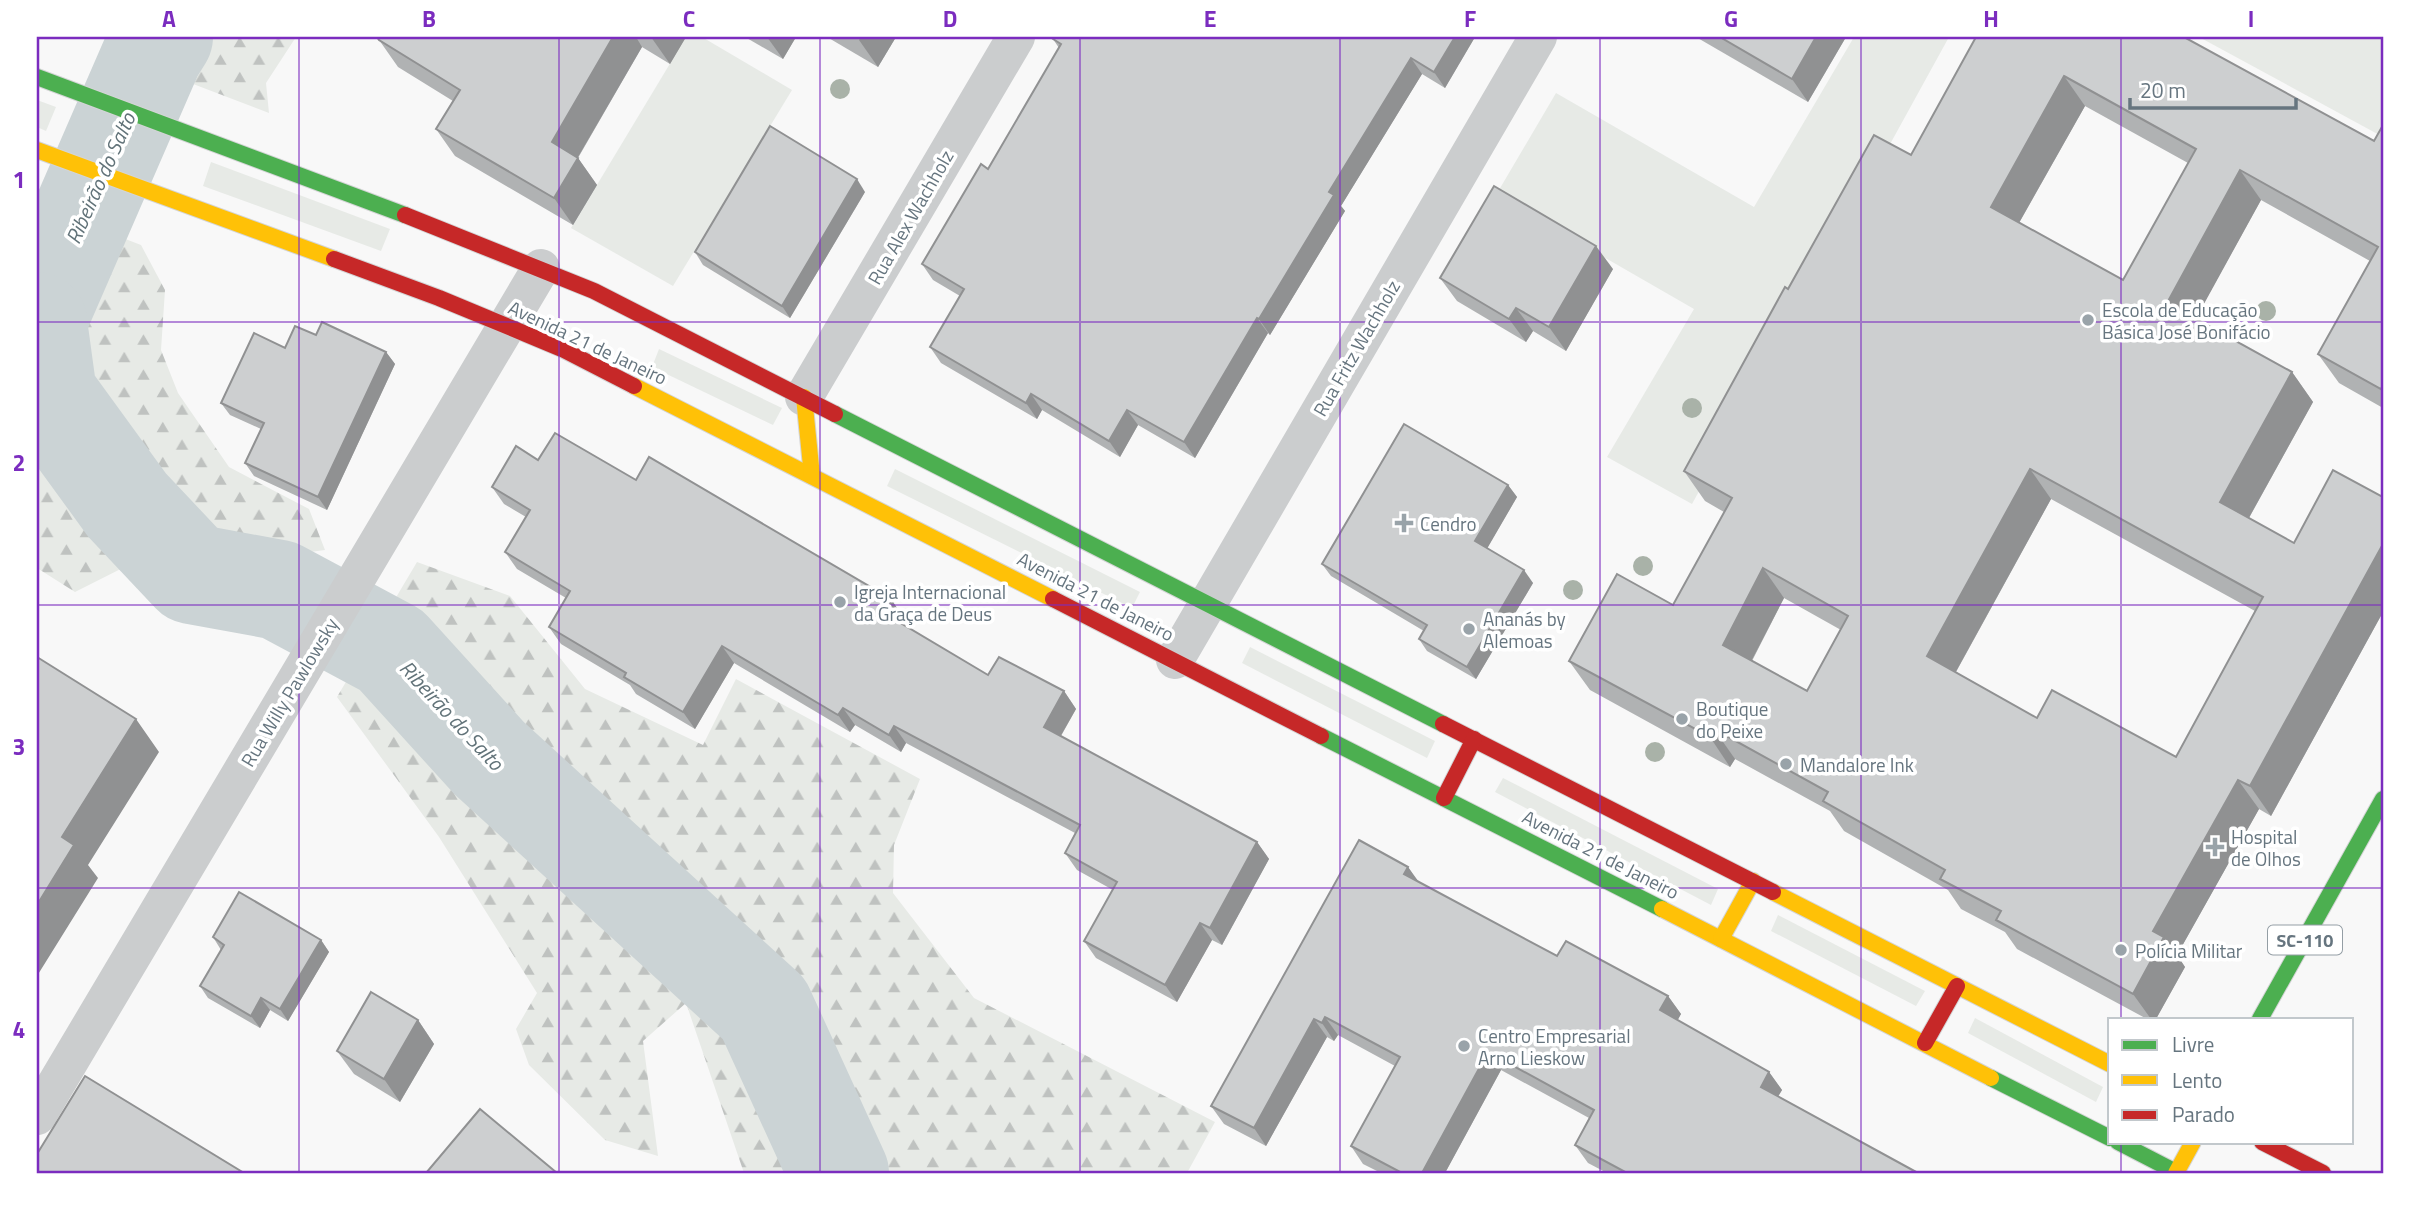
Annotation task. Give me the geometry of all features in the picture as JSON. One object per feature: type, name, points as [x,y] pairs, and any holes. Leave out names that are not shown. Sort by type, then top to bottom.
[{"type":"main road","points":[[37,77],[541,268],[653,319],[2108,1063]]},
{"type":"main road","name":"Avenida 21 de Janeiro","points":[[45,153],[439,298],[607,372],[2108,1137]]},
{"type":"main road","points":[[804,397],[812,476]]},
{"type":"main road","points":[[1444,798],[1474,739]]},
{"type":"main road","name":"SC-110","points":[[2261,1018],[2383,799]]},
{"type":"main road","points":[[1721,939],[1753,881]]},
{"type":"main road","points":[[1925,1043],[1956,986]]},
{"type":"main road","points":[[2122,1144],[2177,1173],[2192,1144]]},
{"type":"main road","points":[[2266,1144],[2323,1173]]},
{"type":"street","name":"Rua Alex Wachholz","points":[[804,397],[1016,37]]},
{"type":"street","name":"Rua Fritz Wachholz","points":[[1175,660],[1538,37]]},
{"type":"street","name":"Rua Willy Pawlowsky","points":[[37,1116],[541,268]]},
{"type":"green space","points":[[167,37],[296,37],[266,83],[269,113],[180,79]]},
{"type":"green space","points":[[686,37],[702,37],[792,90],[673,286],[571,228]]},
{"type":"green space","points":[[1854,37],[1949,37],[1692,504],[1607,457],[1694,309],[1496,195],[1556,93],[1754,207]]},
{"type":"green space","points":[[2199,37],[2383,37],[2383,137]]},
{"type":"green space","points":[[37,100],[56,107],[46,131],[37,127]]},
{"type":"green space","points":[[211,162],[390,229],[381,251],[203,186]]},
{"type":"green space","points":[[37,205],[141,245],[165,290],[161,350],[178,393],[229,467],[309,509],[325,550],[280,556],[192,533],[75,592],[37,568]]},
{"type":"green space","points":[[659,349],[782,408],[773,425],[652,367]]},
{"type":"green space","points":[[895,469],[1140,592],[1132,608],[887,486]]},
{"type":"green space","points":[[417,562],[510,596],[585,689],[703,745],[736,679],[920,779],[894,845],[893,893],[974,998],[1215,1122],[1187,1173],[744,1173],[686,1003],[643,1041],[658,1156],[605,1140],[529,1065],[516,1029],[537,993],[439,837],[337,697]]},
{"type":"green space","points":[[1250,647],[1435,741],[1427,758],[1242,663]]},
{"type":"green space","points":[[1503,778],[1718,889],[1711,905],[1495,792]]},
{"type":"green space","points":[[1778,915],[1925,991],[1916,1006],[1771,931]]},
{"type":"green space","points":[[1975,1018],[2103,1087],[2096,1102],[1968,1033]]},
{"type":"building","points":[[377,37],[613,37],[552,142],[578,158],[554,198],[436,129],[460,90]]},
{"type":"building","points":[[1455,37],[1434,72],[1411,58],[1329,192],[1334,195],[1184,442],[1127,410],[1109,441],[1031,394],[1026,403],[930,347],[964,289],[922,264],[981,164],[988,169],[1061,44],[1053,39]]},
{"type":"building","points":[[1720,37],[1816,37],[1792,79]]},
{"type":"building","name":"Escola de Educação Básica José Bonifácio","points":[[1976,37],[2184,37],[2374,141],[2383,125],[2381,389],[2318,354],[2378,247],[2240,170],[2167,303],[2292,372],[2220,502],[2294,543],[2333,470],[2383,497],[2383,544],[2250,786],[2238,780],[2153,931],[2164,937],[2133,994],[1996,920],[2001,911],[1940,879],[1945,870],[1823,801],[1828,792],[1714,729],[1710,737],[1569,661],[1617,574],[1673,605],[1732,498],[1684,471],[1785,287],[1788,289],[1874,135],[1911,155]],"holes":[[[2064,76],[2196,149],[2123,280],[1991,207]],[[2030,469],[2263,597],[2176,757],[2052,690],[2037,718],[1927,656]],[[1763,568],[1848,616],[1807,691],[1723,645]]]},
{"type":"building","points":[[770,126],[857,179],[782,306],[695,252]]},
{"type":"building","points":[[1494,186],[1596,246],[1549,327],[1516,308],[1509,319],[1440,278]]},
{"type":"building","points":[[322,322],[386,352],[318,497],[245,463],[264,423],[221,403],[254,333],[285,348],[295,326],[316,335]]},
{"type":"building","points":[[1404,424],[1508,485],[1475,541],[1524,570],[1467,667],[1419,639],[1427,625],[1322,564]]},
{"type":"building","points":[[555,433],[636,480],[649,457],[891,599],[884,613],[988,675],[999,657],[1064,691],[1044,727],[1257,842],[1210,928],[1200,923],[1165,985],[1084,941],[1117,882],[1065,853],[1080,825],[894,726],[889,735],[843,708],[838,715],[722,646],[683,712],[624,677],[626,673],[549,627],[570,591],[505,552],[530,510],[492,487],[516,446],[538,460]]},
{"type":"building","points":[[37,657],[136,719],[62,837],[74,845],[37,905]]},
{"type":"building","points":[[1359,840],[1408,867],[1404,874],[1557,956],[1566,941],[1668,996],[1660,1010],[1769,1072],[1761,1087],[1918,1173],[1627,1173],[1575,1145],[1594,1110],[1488,1052],[1422,1173],[1402,1173],[1351,1146],[1400,1057],[1325,1017],[1322,1023],[1314,1019],[1254,1128],[1211,1106]]},
{"type":"building","points":[[239,892],[321,940],[280,1009],[261,998],[251,1016],[200,986],[224,945],[213,937]]},
{"type":"building","points":[[371,992],[418,1020],[384,1079],[337,1051]]},
{"type":"building","points":[[85,1076],[244,1173],[37,1173],[37,1154]]},
{"type":"building","points":[[480,1109],[557,1173],[426,1173]]},
{"type":"waterway","name":"Ribeirão do Salto","points":[[37,320],[153,53],[163,37]]},
{"type":"waterway","name":"Ribeirão do Salto","points":[[37,322],[47,395],[127,505],[192,574],[279,590],[391,650],[489,758],[764,1009],[839,1173]]},
{"type":"traffic: fast","points":[[37,77],[405,215]]},
{"type":"traffic: fast","points":[[835,414],[1443,724]]},
{"type":"traffic: fast","points":[[1321,736],[1662,909]]},
{"type":"traffic: fast","points":[[2261,1018],[2383,799]]},
{"type":"traffic: fast","points":[[1991,1078],[2108,1137]]},
{"type":"traffic: fast","points":[[2122,1144],[2176,1172]]},
{"type":"traffic: slow","points":[[37,150],[334,259]]},
{"type":"traffic: slow","points":[[634,386],[1053,599]]},
{"type":"traffic: slow","points":[[804,397],[812,476]]},
{"type":"traffic: slow","points":[[1721,939],[1753,881]]},
{"type":"traffic: slow","points":[[1773,892],[2108,1063]]},
{"type":"traffic: slow","points":[[1662,909],[1991,1078]]},
{"type":"traffic: slow","points":[[2176,1173],[2192,1144]]},
{"type":"traffic: jam","points":[[405,215],[594,291],[835,414]]},
{"type":"traffic: jam","points":[[334,259],[439,298],[562,349],[634,386]]},
{"type":"traffic: jam","points":[[1053,599],[1321,736]]},
{"type":"traffic: jam","points":[[1443,724],[1773,892]]},
{"type":"traffic: jam","points":[[1444,798],[1474,739]]},
{"type":"traffic: jam","points":[[1925,1043],[1957,986]]},
{"type":"traffic: jam","points":[[2266,1144],[2323,1173]]},
{"type":"place","name":"Escola de Educação Básica José Bonifácio","points":[[2088,320]]},
{"type":"place","name":"Cendro","points":[[1404,523]]},
{"type":"place","name":"Igreja Internacional da Graça de Deus","points":[[840,602]]},
{"type":"place","name":"Ananás by Alemoas","points":[[1469,629]]},
{"type":"place","name":"Boutique do Peixe","points":[[1682,719]]},
{"type":"place","name":"Mandalore Ink","points":[[1786,764]]},
{"type":"place","name":"Hospital de Olhos","points":[[2215,847]]},
{"type":"place","name":"Polícia Militar","points":[[2121,950]]},
{"type":"place","name":"Centro Empresarial Arno Lieskow","points":[[1464,1046]]}]
